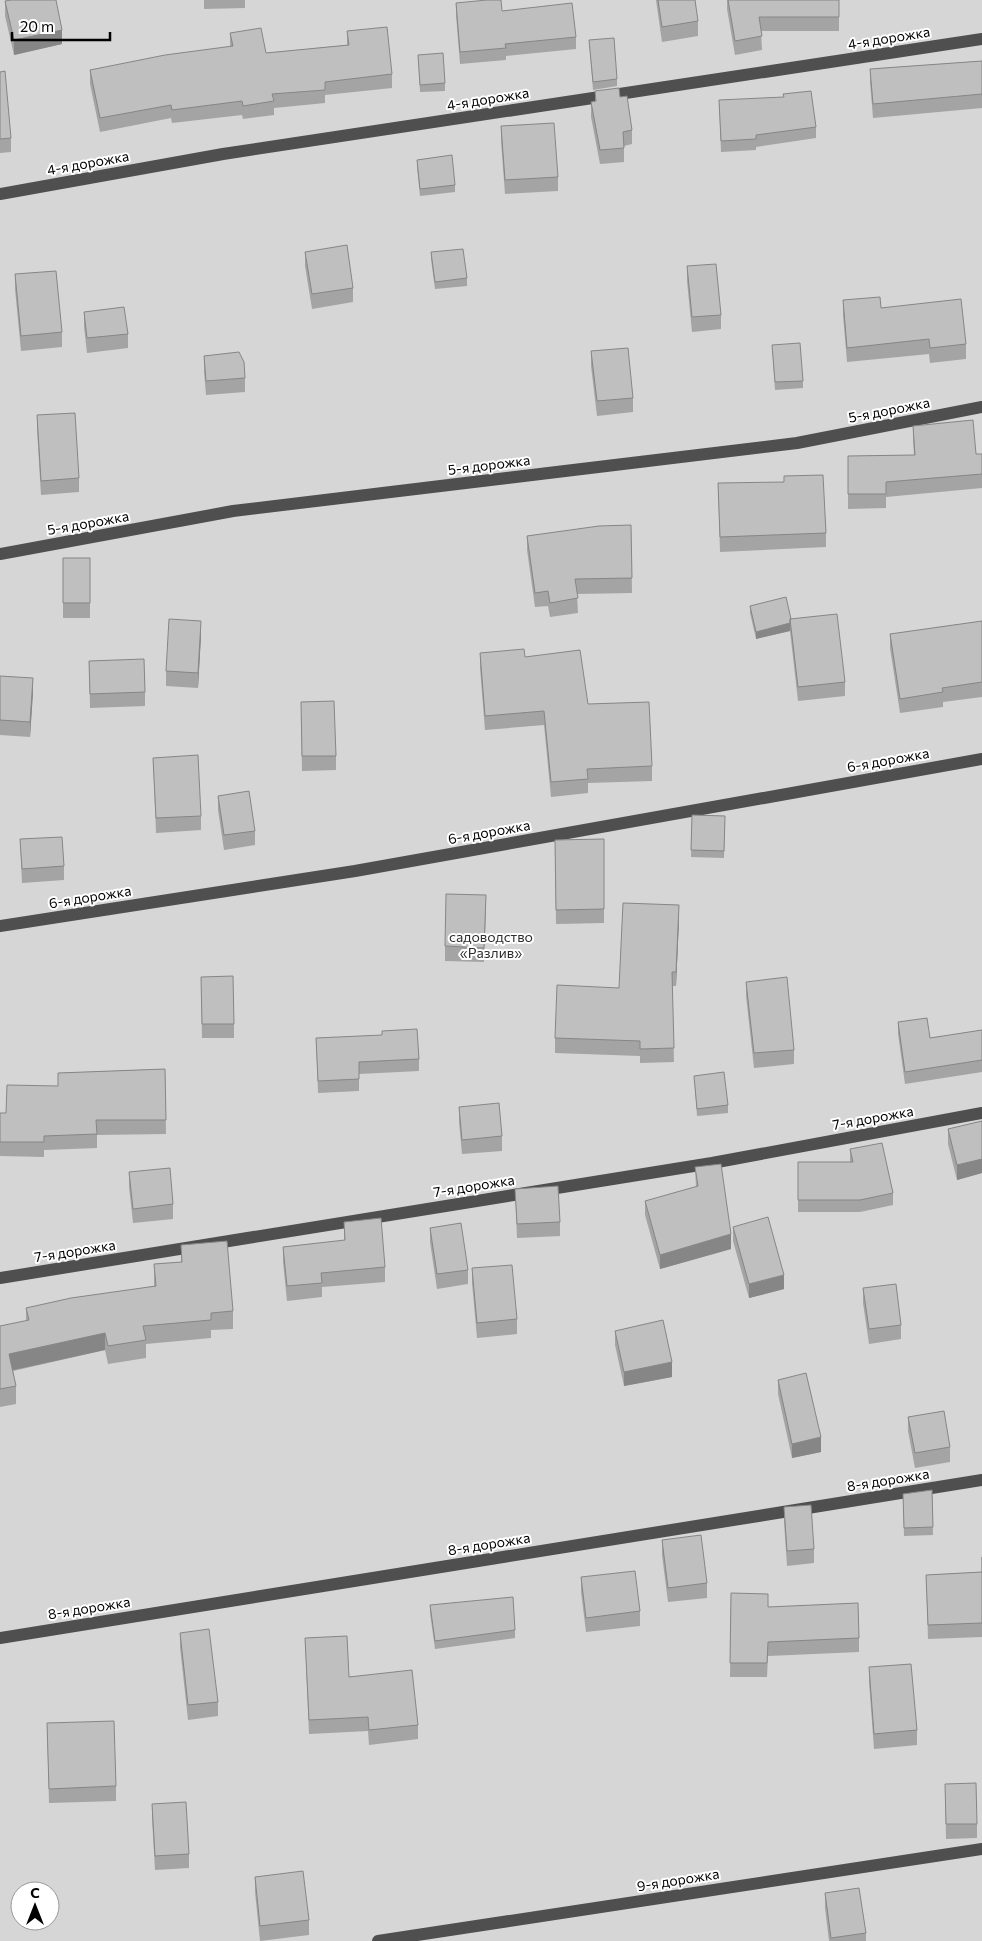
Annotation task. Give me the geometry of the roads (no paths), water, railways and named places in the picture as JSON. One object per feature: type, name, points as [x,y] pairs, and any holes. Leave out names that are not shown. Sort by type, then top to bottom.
[{"type":"street","name":"4-я дорожка","points":[[0,194],[223,154],[982,39]]},
{"type":"street","name":"5-я дорожка","points":[[0,554],[234,511],[798,444],[982,407]]},
{"type":"street","name":"6-я дорожка","points":[[0,926],[355,871],[982,759]]},
{"type":"street","name":"7-я дорожка","points":[[0,1278],[702,1164],[982,1113]]},
{"type":"street","name":"8-я дорожка","points":[[0,1638],[982,1480]]},
{"type":"street","name":"9-я дорожка","points":[[378,1941],[982,1848]]},
{"type":"park label","name":"садоводство «Разлив»","points":[[491,946]]}]
